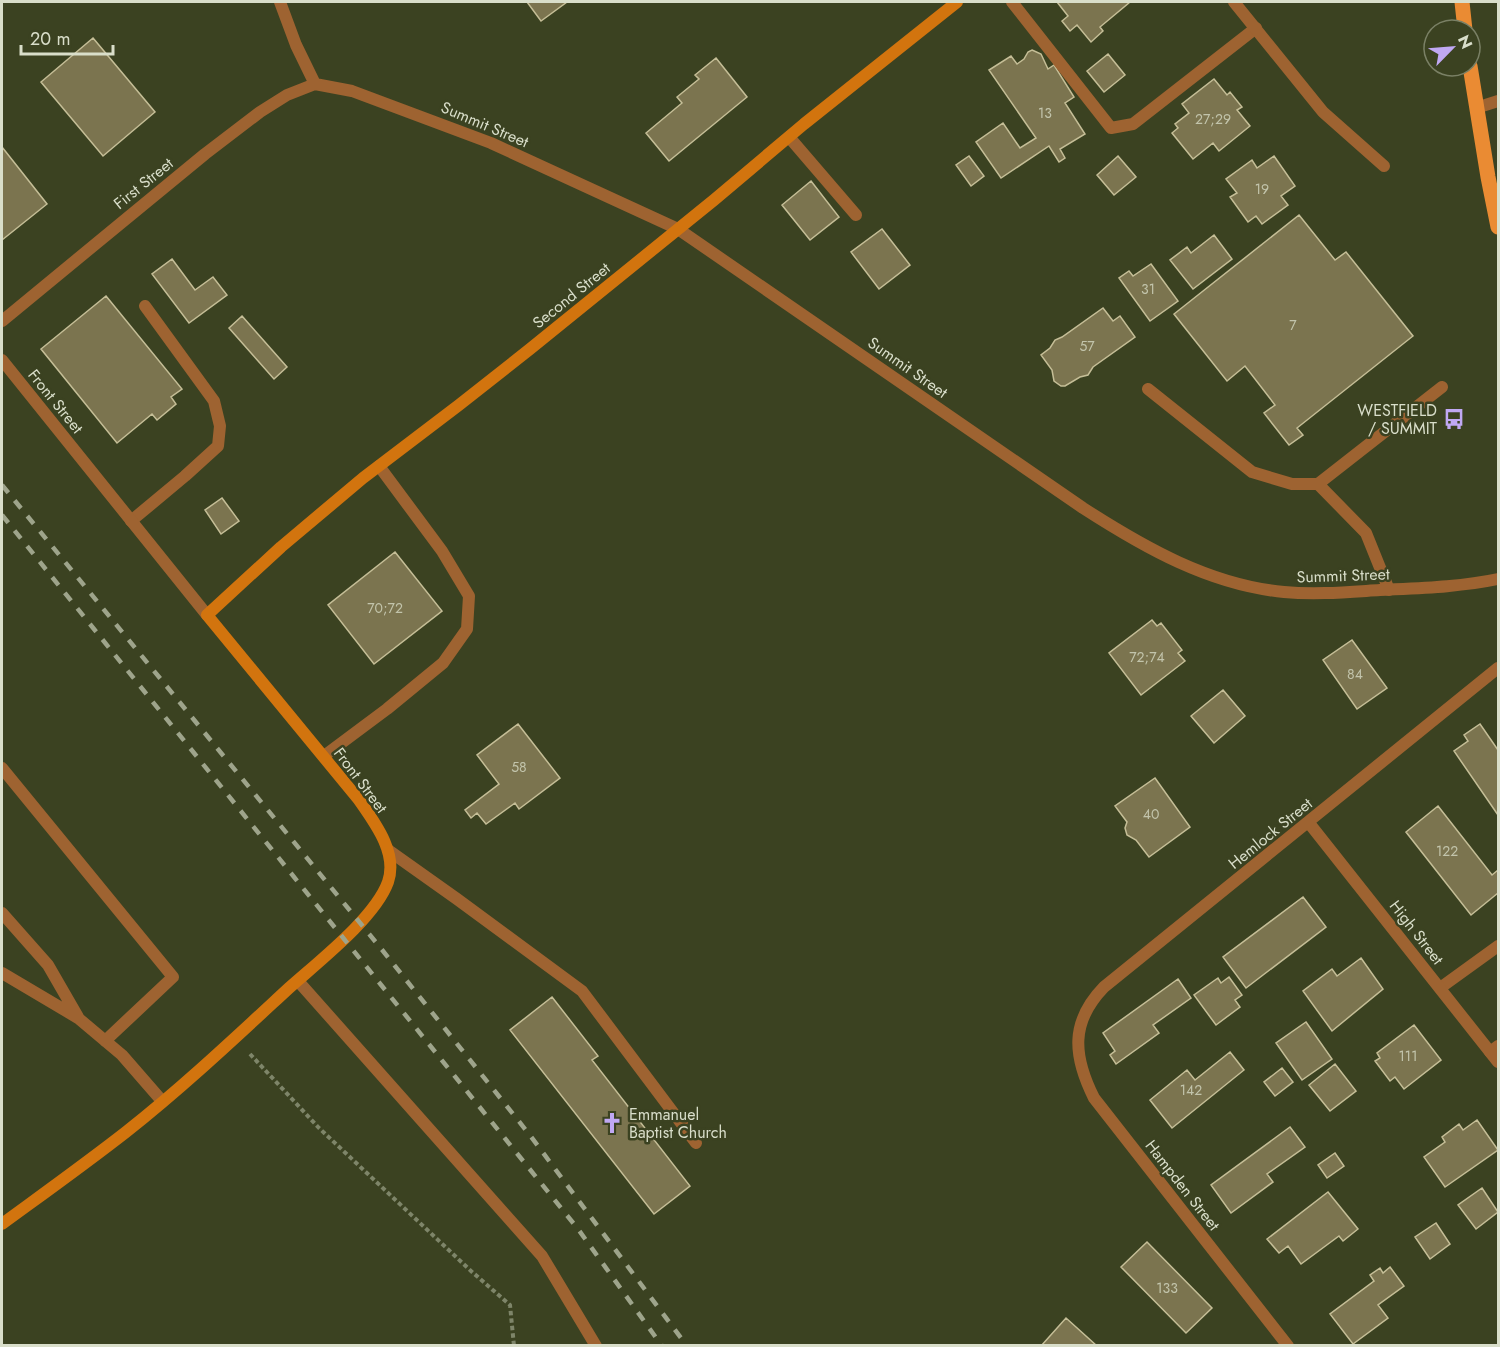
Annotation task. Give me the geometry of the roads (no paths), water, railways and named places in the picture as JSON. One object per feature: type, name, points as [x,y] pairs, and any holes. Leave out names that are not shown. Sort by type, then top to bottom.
[{"type":"main road","name":"Second Street","points":[[207,615],[281,547],[379,466],[459,405],[957,2]]},
{"type":"main road","points":[[1462,2],[1464,18]]},
{"type":"main road","points":[[1472,78],[1498,227]]},
{"type":"main road","name":"Front Street","points":[[4,1222],[127,1131],[235,1038],[344,939],[381,896],[388,882],[392,866],[388,850],[372,819],[324,756],[207,615]]},
{"type":"street","points":[[280,2],[296,45],[315,84]]},
{"type":"street","points":[[1012,2],[1112,128],[1133,124],[1256,28]]},
{"type":"street","points":[[1234,2],[1323,112],[1384,166]]},
{"type":"street","name":"Summit Street","points":[[315,84],[352,91],[492,143],[678,229],[1083,508],[1165,556],[1215,578],[1256,589],[1315,594],[1451,586],[1498,579]]},
{"type":"street","name":"First Street","points":[[2,321],[187,168],[260,112],[287,95],[315,84]]},
{"type":"street","points":[[1476,108],[1498,101]]},
{"type":"street","points":[[789,137],[856,215]]},
{"type":"street","points":[[130,521],[218,446],[220,426],[214,401],[145,306]]},
{"type":"street","name":"Front Street","points":[[2,360],[207,615]]},
{"type":"street","points":[[1149,389],[1252,472],[1292,484],[1318,484],[1442,387]]},
{"type":"street","points":[[324,756],[443,663],[467,629],[469,596],[442,551],[379,466]]},
{"type":"street","points":[[1318,484],[1366,533],[1389,590]]},
{"type":"street","name":"Hemlock Street","points":[[1078,1035],[1083,1017],[1091,1002],[1104,987],[1498,668]]},
{"type":"street","points":[[2,768],[173,977],[105,1041]]},
{"type":"street","name":"High Street","points":[[1309,823],[1440,988],[1496,1053]]},
{"type":"street","points":[[388,850],[582,991],[696,1143]]},
{"type":"street","points":[[2,913],[48,965],[78,1018]]},
{"type":"street","points":[[1440,988],[1498,946]]},
{"type":"street","points":[[2,973],[78,1018],[122,1055],[162,1101]]},
{"type":"street","points":[[298,981],[543,1256],[596,1346]]},
{"type":"street","name":"Hampden Street","points":[[1078,1035],[1077,1047],[1083,1073],[1094,1098],[1288,1346]]},
{"type":"railway","points":[[2,485],[383,951],[529,1134],[687,1346]]},
{"type":"railway","points":[[2,515],[578,1229],[662,1346]]},
{"type":"place","name":"WESTFIELD / SUMMIT","points":[[1454,419]]},
{"type":"place","name":"Emmanuel Baptist Church","points":[[612,1123]]}]
